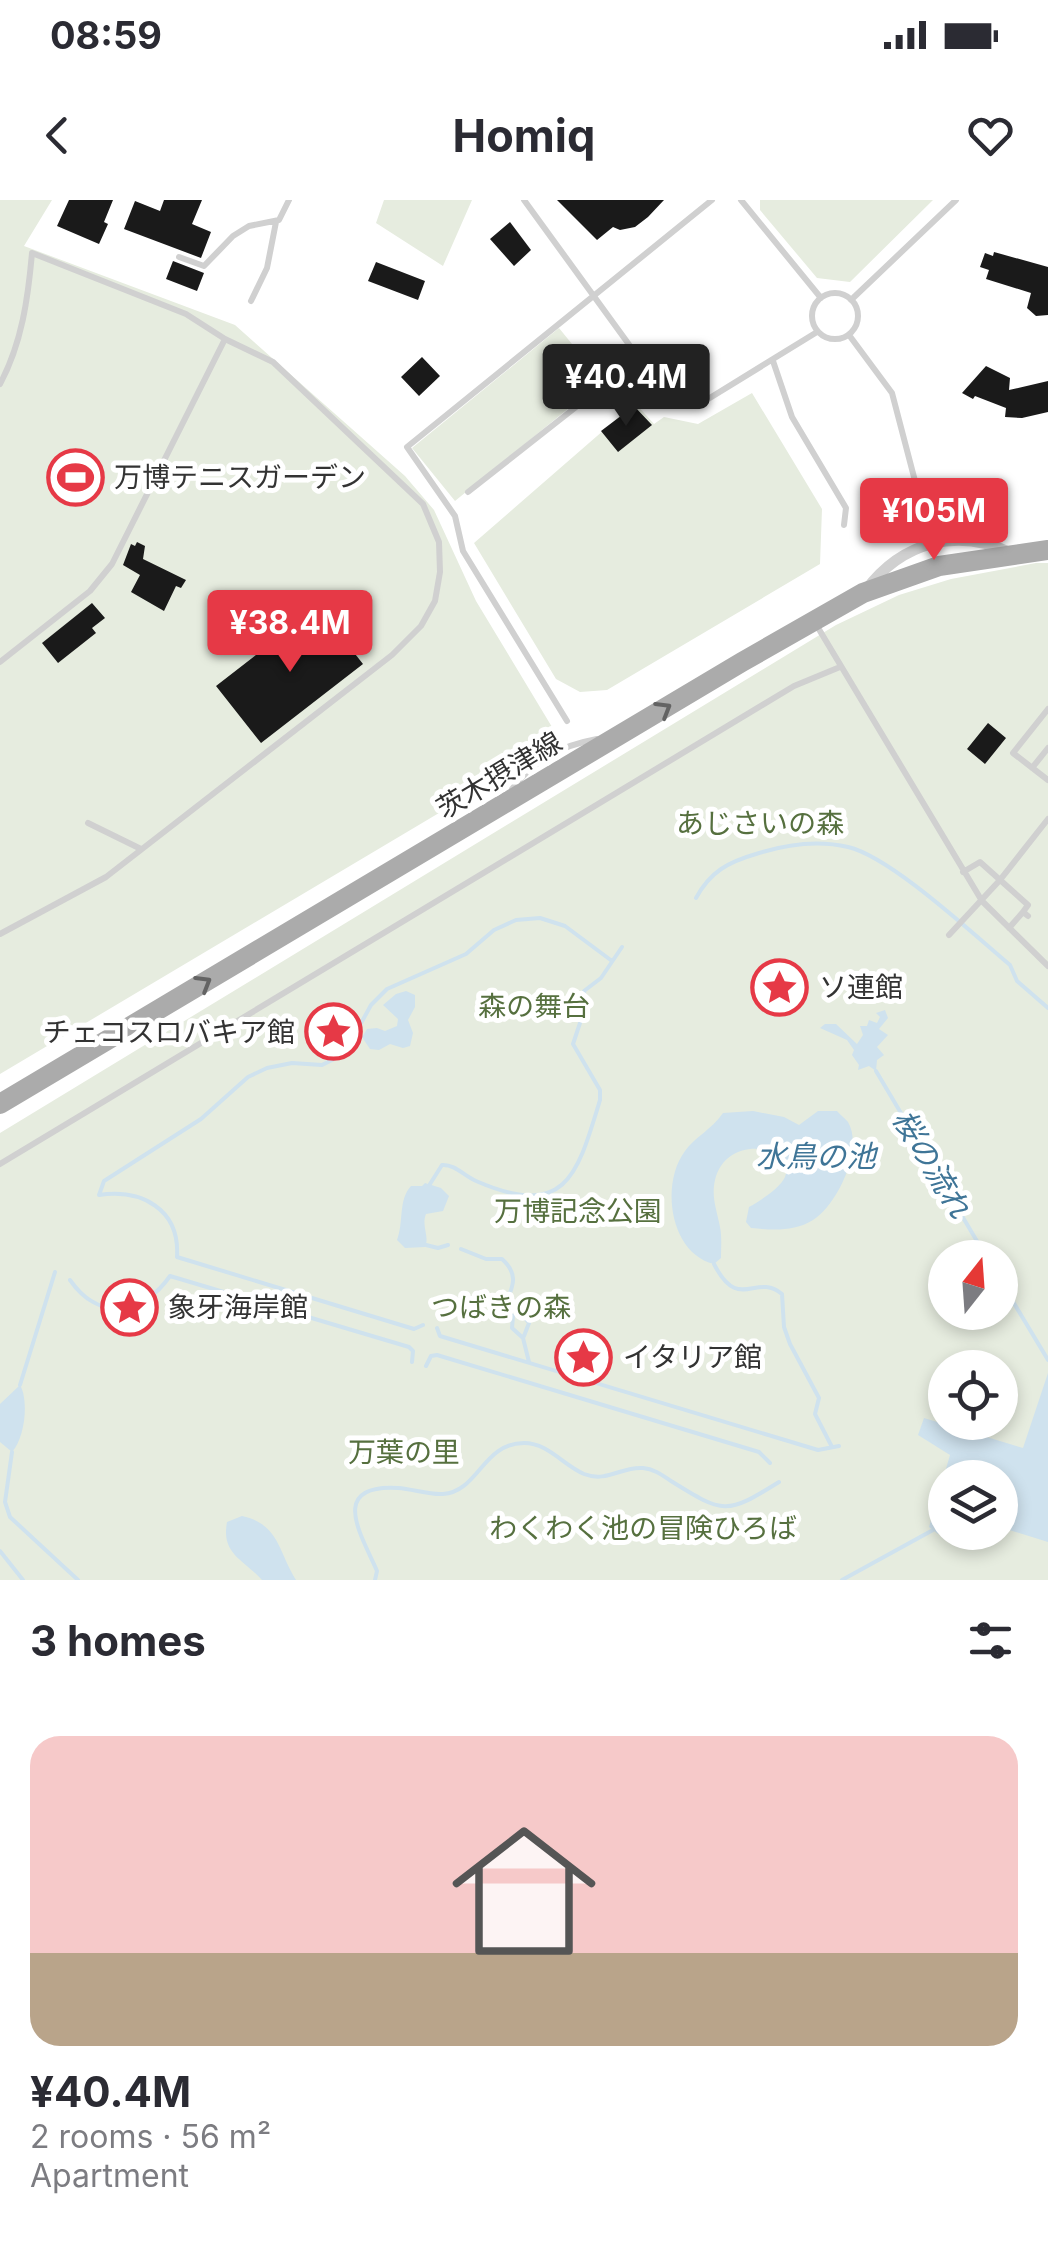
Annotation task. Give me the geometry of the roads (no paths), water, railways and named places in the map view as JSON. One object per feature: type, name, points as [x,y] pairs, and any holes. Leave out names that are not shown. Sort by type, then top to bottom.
[{"type":"main road","name":"茨木摂津線","points":[[0,1104],[863,593],[938,566],[1048,550]]},
{"type":"street","points":[[863,593],[902,554],[931,542],[958,538],[991,543],[1011,553]]},
{"type":"lane","points":[[251,301],[267,268],[276,222],[289,200]]},
{"type":"lane","points":[[524,200],[670,401],[688,406],[700,404],[818,332]]},
{"type":"lane","points":[[567,721],[463,551],[455,516],[407,447],[712,200]]},
{"type":"lane","points":[[742,200],[821,298]]},
{"type":"lane","points":[[851,300],[956,200]]},
{"type":"lane","points":[[179,256],[204,266],[233,236],[249,226],[276,222]]},
{"type":"lane","points":[[0,384],[18,341],[28,300],[32,252],[186,314],[225,339],[273,362],[396,476],[422,504],[438,542],[440,572],[435,602],[421,626],[392,655],[106,877],[0,934]]},
{"type":"lane","points":[[833,293],[851,300],[858,321],[849,334],[836,340],[818,332],[811,318],[815,303],[833,293]]},
{"type":"lane","points":[[849,334],[892,393],[931,542]]},
{"type":"lane","points":[[0,662],[90,591],[112,564],[225,339]]},
{"type":"lane","points":[[468,492],[636,359]]},
{"type":"lane","points":[[773,361],[792,417],[846,508],[844,525]]},
{"type":"lane","points":[[814,621],[982,901],[1048,966]]},
{"type":"lane","points":[[0,1164],[777,696],[840,667]]},
{"type":"lane","points":[[1048,709],[1013,753],[1048,780]]},
{"type":"lane","points":[[1032,768],[1048,748]]},
{"type":"lane","points":[[949,934],[982,901],[1048,819]]},
{"type":"lane","points":[[88,823],[142,849]]},
{"type":"lane","points":[[963,872],[980,862],[1028,904],[1026,914],[1009,928]]},
{"type":"water","points":[[406,991],[415,995],[415,1007],[408,1020],[413,1033],[410,1046],[390,1044],[379,1050],[370,1049],[362,1037],[367,1029],[385,1031],[397,1026],[398,1019],[383,1005]]},
{"type":"water","points":[[885,1010],[888,1018],[879,1029],[888,1035],[877,1047],[884,1055],[877,1060],[876,1071],[869,1066],[858,1070],[854,1050],[847,1040],[820,1028],[836,1024],[857,1044],[863,1035],[860,1026],[867,1026],[869,1020],[877,1023],[880,1017],[876,1013]]},
{"type":"water","name":"水鳥の池","points":[[753,1111],[784,1117],[799,1125],[818,1111],[837,1111],[852,1133],[850,1161],[839,1190],[822,1213],[806,1224],[766,1229],[751,1228],[746,1222],[749,1207],[779,1185],[786,1167],[781,1158],[759,1149],[733,1155],[722,1165],[715,1180],[721,1258],[714,1264],[699,1258],[679,1233],[672,1199],[677,1165],[685,1151],[723,1113]]},
{"type":"water","points":[[425,1183],[441,1188],[449,1196],[443,1211],[426,1214],[425,1247],[405,1248],[397,1240],[404,1198],[411,1186]]},
{"type":"water","points":[[1048,1373],[1048,1542],[1018,1533],[1018,1460],[949,1460],[950,1455],[918,1435],[924,1418],[928,1419],[928,1440],[997,1440],[1023,1448]]},
{"type":"water","points":[[20,1385],[24,1419],[12,1452],[0,1442],[0,1404]]},
{"type":"water","points":[[242,1516],[271,1532],[296,1580],[262,1580],[235,1555],[227,1542],[227,1522]]},
{"type":"waterway","points":[[696,898],[714,875],[746,857],[801,844],[848,847],[886,865],[931,898],[1010,965],[1017,981],[1048,1008]]},
{"type":"waterway","points":[[423,1325],[414,1329],[177,1257],[176,1240],[165,1215],[130,1195],[99,1195],[104,1181],[201,1119],[248,1077],[267,1068],[292,1063],[322,1065],[338,1057],[348,1047],[371,1005],[387,989],[466,954],[494,930],[516,920],[540,918],[565,926],[612,961]]},
{"type":"waterway","points":[[430,1184],[442,1165],[506,1192],[549,1193],[563,1184],[584,1150],[600,1100],[600,1090],[573,1044],[585,1008],[584,991],[601,978],[622,947]]},
{"type":"waterway","name":"桜の流れ","points":[[876,1071],[976,1240]]},
{"type":"waterway","points":[[426,1245],[448,1245]]},
{"type":"waterway","points":[[461,1249],[486,1259],[502,1259],[512,1272],[513,1284],[504,1309],[513,1316],[512,1328],[523,1338],[529,1362]]},
{"type":"waterway","points":[[714,1264],[731,1286],[772,1288],[782,1294],[784,1327],[819,1398],[815,1414],[832,1447]]},
{"type":"waterway","points":[[20,1385],[55,1272]]},
{"type":"waterway","points":[[70,1280],[94,1303],[121,1308],[147,1299],[170,1276],[409,1347],[413,1351],[412,1362]]},
{"type":"waterway","points":[[510,1299],[529,1323],[524,1336]]},
{"type":"waterway","name":"桜の流れ","points":[[1018,1310],[1048,1360]]},
{"type":"waterway","points":[[437,1328],[440,1336],[818,1450],[839,1446]]},
{"type":"waterway","points":[[426,1366],[431,1356],[437,1355],[759,1452],[770,1463]]},
{"type":"waterway","points":[[375,1580],[377,1571],[355,1514],[356,1503],[363,1494],[398,1488],[438,1494],[455,1491],[510,1445],[541,1447],[592,1476],[635,1468],[651,1470],[714,1505],[736,1505],[779,1482]]},
{"type":"waterway","points":[[12,1452],[5,1502],[10,1517],[78,1580]]},
{"type":"waterway","points":[[842,1580],[928,1533]]},
{"type":"waterway","points":[[0,1551],[23,1580]]},
{"type":"place","name":"万博テニスガーデン","points":[[75,477]]},
{"type":"place","name":"ソ連館","points":[[780,987]]},
{"type":"place","name":"チェコスロバキア館","points":[[334,1032]]},
{"type":"place","name":"象牙海岸館","points":[[129,1307]]},
{"type":"place","name":"イタリア館","points":[[584,1357]]},
{"type":"park label","name":"あじさいの森","points":[[760,823]]},
{"type":"park label","name":"森の舞台","points":[[534,1006]]},
{"type":"park label","name":"万博記念公園","points":[[578,1211]]},
{"type":"park label","name":"つばきの森","points":[[501,1307]]},
{"type":"park label","name":"万葉の里","points":[[404,1452]]},
{"type":"park label","name":"わくわく池の冒険ひろば","points":[[643,1528]]}]
